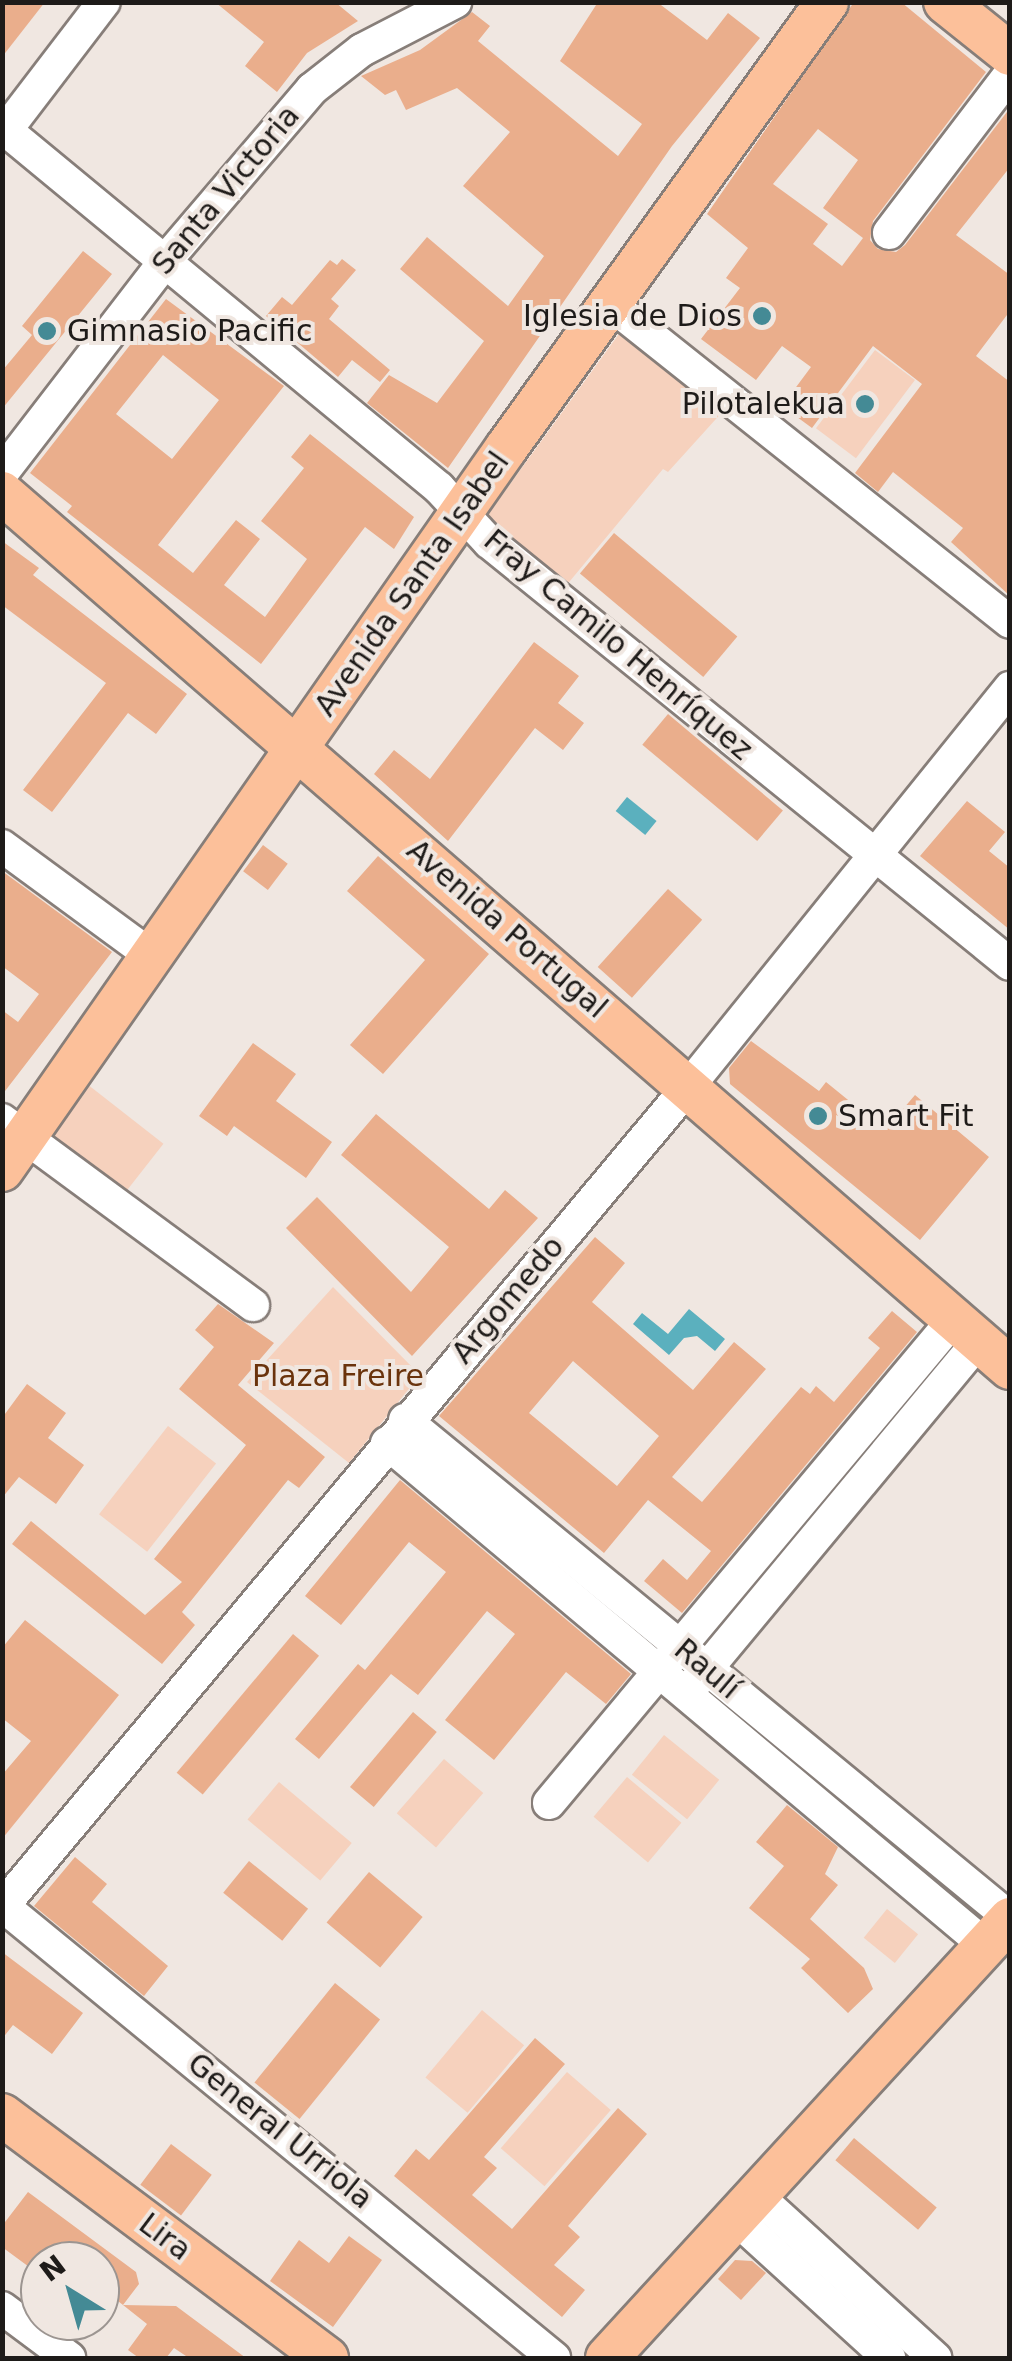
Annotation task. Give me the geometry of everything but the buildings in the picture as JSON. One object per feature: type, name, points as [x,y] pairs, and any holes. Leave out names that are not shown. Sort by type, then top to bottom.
[{"type":"main road","name":"Avenida Santa Isabel","points":[[11,1142],[152,956],[462,511],[827,2]]},
{"type":"main road","points":[[945,2],[1010,54]]},
{"type":"main road","name":"Avenida Portugal","points":[[2,493],[298,746],[981,1343]]},
{"type":"main road","points":[[607,2358],[1001,1927]]},
{"type":"main road","name":"Lira","points":[[2,2115],[327,2358]]},
{"type":"street","points":[[4,129],[104,2]]},
{"type":"street","name":"Santa Victoria","points":[[2,473],[166,260],[325,77],[455,2]]},
{"type":"street","points":[[889,234],[1010,74]]},
{"type":"street","name":"Fray Camilo Henríquez","points":[[4,129],[166,260],[462,511],[489,542],[1010,964]]},
{"type":"street","points":[[610,303],[1010,622]]},
{"type":"street","name":"Argomedo","points":[[3,1907],[688,1086],[1010,688]]},
{"type":"street","points":[[2,846],[152,956]]},
{"type":"street","points":[[11,1142],[254,1305]]},
{"type":"street","points":[[549,1804],[843,1455],[981,1343]]},
{"type":"street","points":[[684,1695],[981,1343]]},
{"type":"street","name":"Raulí","points":[[396,1432],[680,1647],[1001,1927]]},
{"type":"street","name":"Raulí","points":[[396,1432],[684,1695],[1001,1927]]},
{"type":"street","points":[[843,1455],[870,1477]]},
{"type":"street","points":[[756,1557],[782,1580]]},
{"type":"street","name":"General Urriola","points":[[3,1907],[554,2358]]},
{"type":"street","points":[[744,2206],[889,2358]]},
{"type":"street","points":[[744,2206],[935,2358]]},
{"type":"street","points":[[2,2308],[69,2358]]},
{"type":"green space","points":[[619,334],[633,337],[725,409],[668,472],[663,469],[565,587],[490,530],[487,516]]},
{"type":"green space","name":"Pilotalekua","points":[[875,350],[915,380],[856,458],[816,428]]},
{"type":"green space","points":[[87,1084],[163,1144],[125,1193],[48,1134]]},
{"type":"green space","name":"Plaza Freire","points":[[333,1287],[420,1375],[349,1463],[247,1382]]},
{"type":"green space","points":[[168,1426],[216,1464],[147,1552],[99,1514]]},
{"type":"green space","points":[[664,1735],[719,1780],[687,1819],[632,1775]]},
{"type":"green space","points":[[444,1759],[483,1793],[436,1847],[397,1813]]},
{"type":"green space","points":[[627,1777],[681,1823],[648,1862],[594,1817]]},
{"type":"green space","points":[[279,1782],[352,1843],[320,1881],[248,1820]]},
{"type":"green space","points":[[887,1909],[918,1934],[895,1963],[864,1938]]},
{"type":"green space","points":[[482,2010],[524,2045],[468,2113],[425,2077]]},
{"type":"green space","points":[[567,2072],[611,2110],[545,2186],[501,2148]]},
{"type":"water","points":[[627,797],[657,821],[645,835],[616,811]]},
{"type":"water","points":[[689,1309],[725,1339],[715,1351],[697,1336],[684,1338],[669,1355],[633,1324],[642,1313],[668,1334]]},
{"type":"place","name":"Iglesia de Dios","points":[[762,316]]},
{"type":"place","name":"Gimnasio Pacific","points":[[47,331]]},
{"type":"place","name":"Pilotalekua","points":[[865,404]]},
{"type":"place","name":"Smart Fit","points":[[818,1116]]}]
